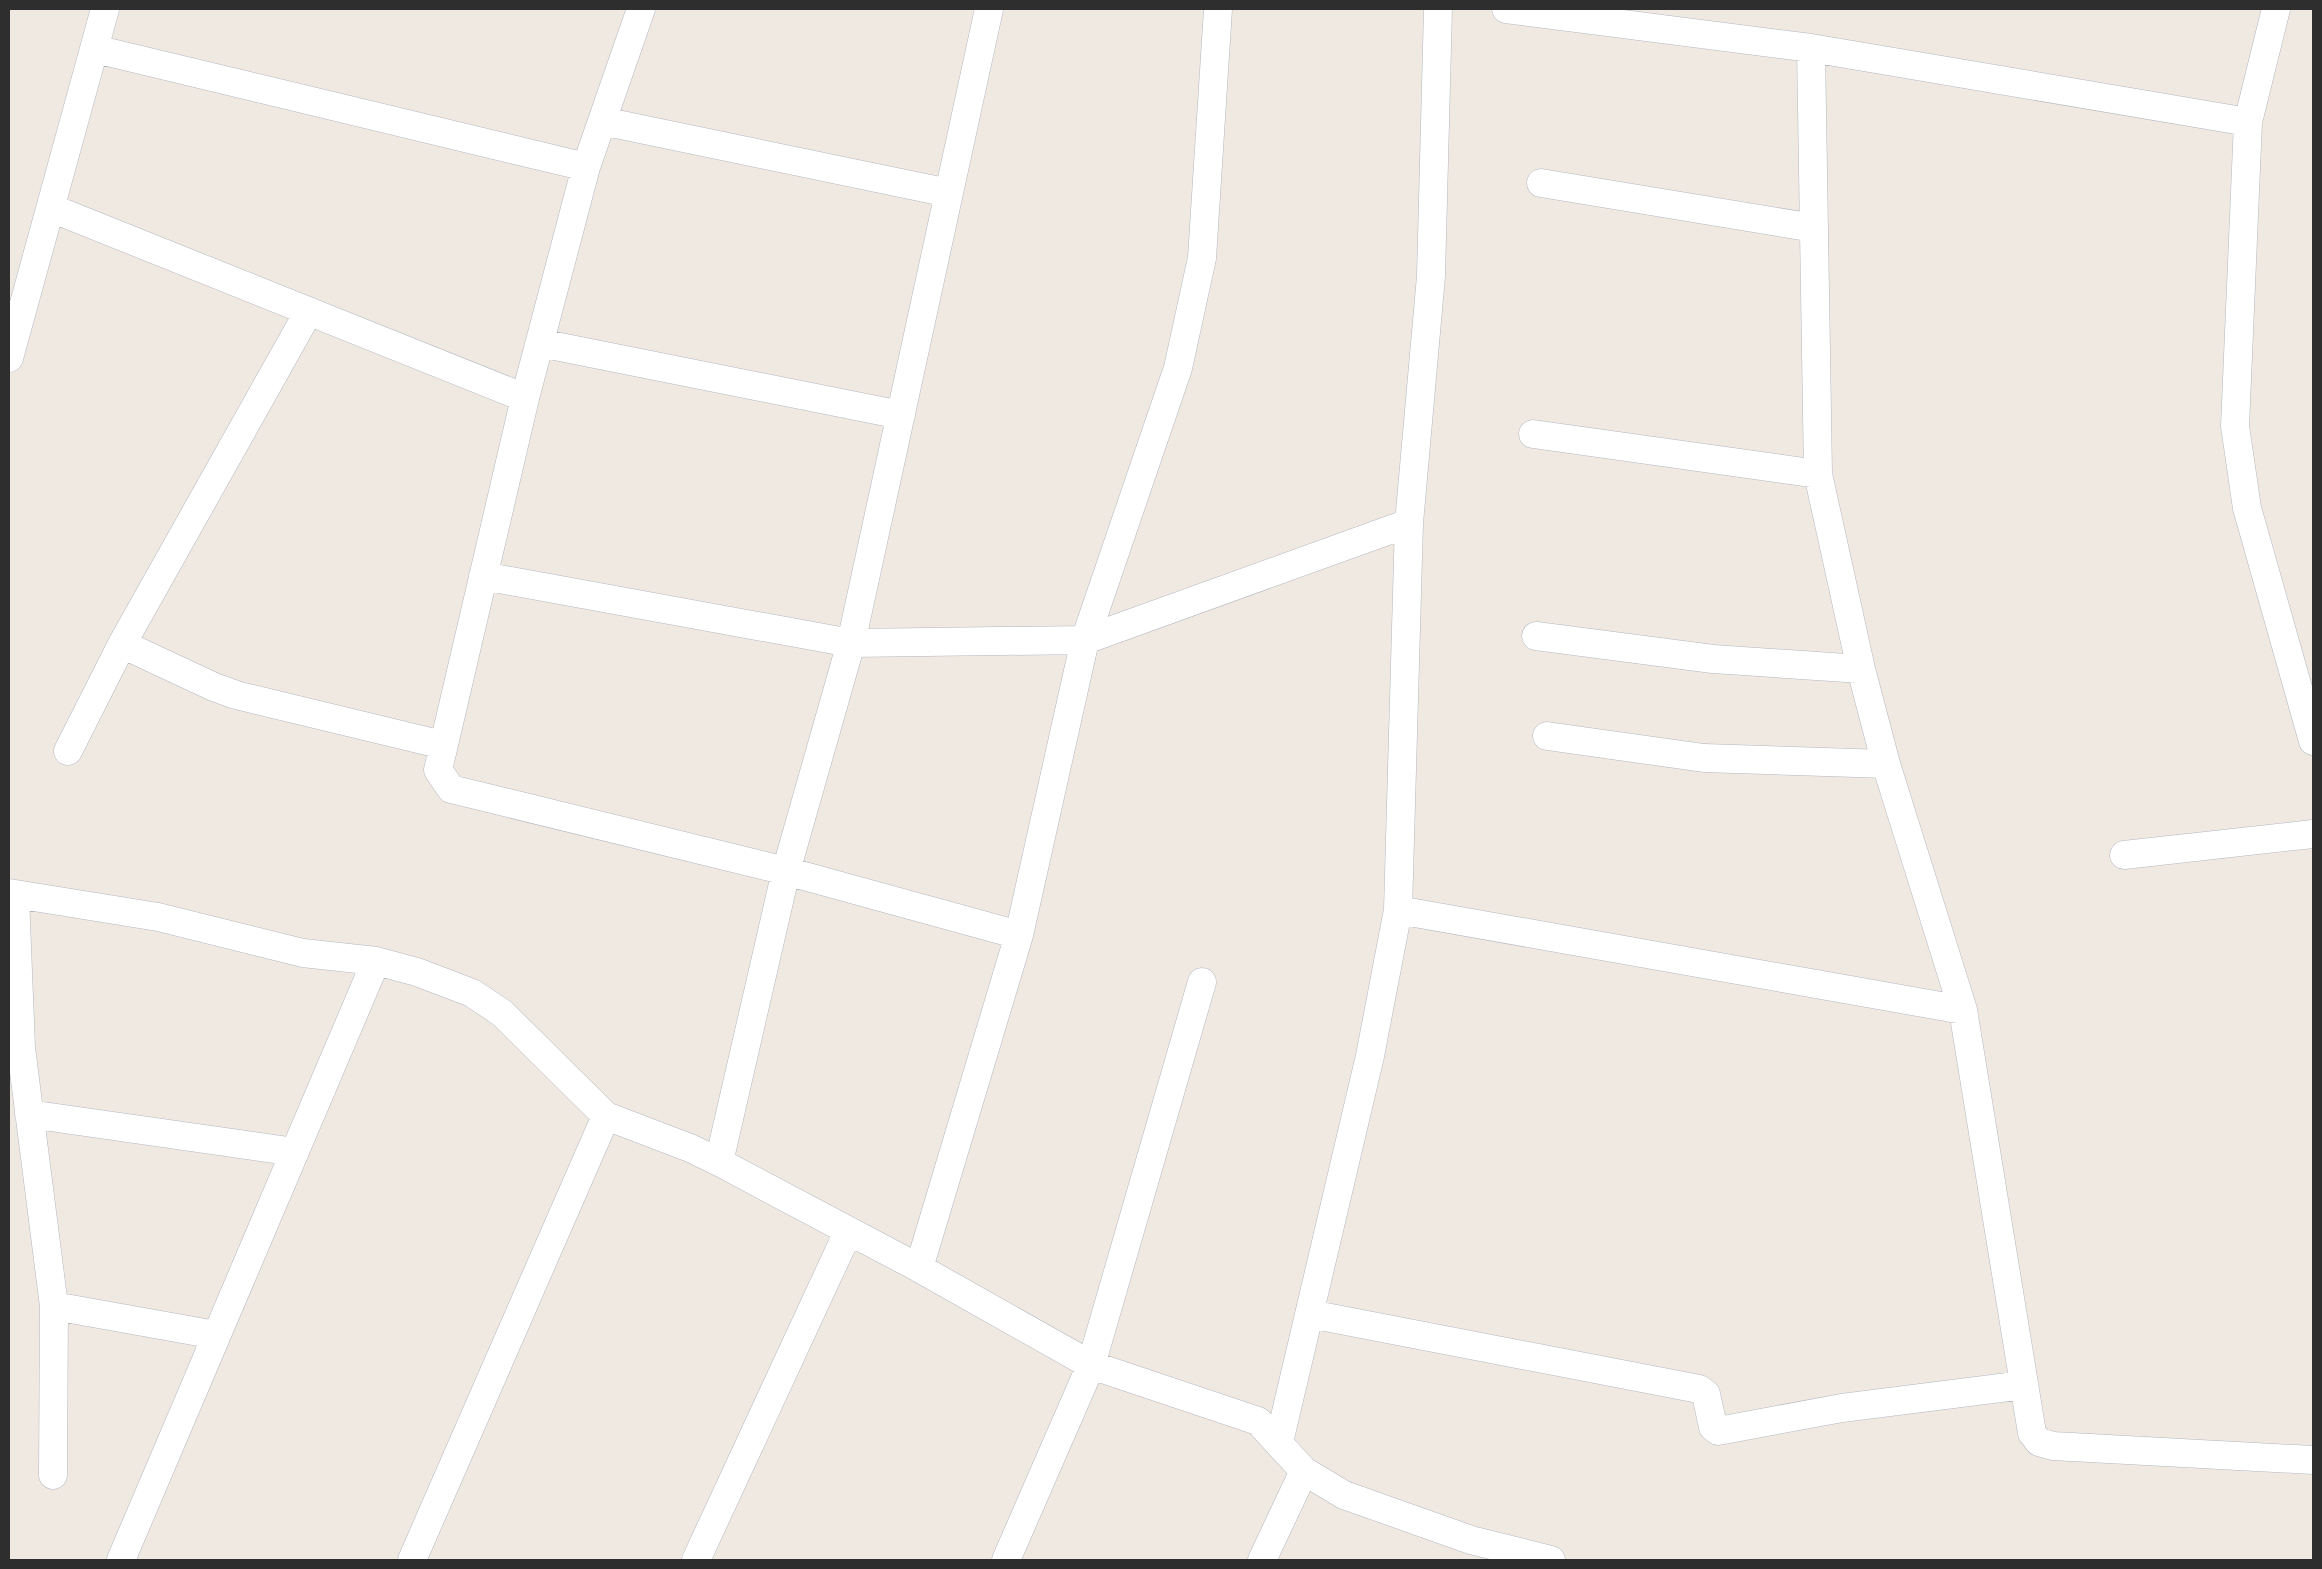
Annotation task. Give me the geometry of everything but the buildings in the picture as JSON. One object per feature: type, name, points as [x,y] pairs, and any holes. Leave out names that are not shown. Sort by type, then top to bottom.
[{"type":"street","points":[[9,358],[105,9]]},
{"type":"street","points":[[641,9],[586,167],[525,398],[438,770],[450,789],[786,871],[1019,935]]},
{"type":"street","points":[[719,1162],[786,871],[851,643],[989,9]]},
{"type":"street","points":[[919,1268],[1019,935],[1086,640],[1178,368],[1202,258],[1218,9]]},
{"type":"street","points":[[1279,1442],[1370,1056],[1398,910],[1408,523],[1431,276],[1438,9]]},
{"type":"street","points":[[1506,9],[1811,48],[2248,122]]},
{"type":"street","points":[[2276,9],[2248,122],[2235,426],[2247,508],[2313,741]]},
{"type":"street","points":[[1811,48],[1818,474],[1861,669],[1886,764],[1963,1010],[2032,1432],[2039,1442],[2053,1446],[2313,1460]]},
{"type":"street","points":[[95,50],[586,167]]},
{"type":"street","points":[[602,121],[950,192]]},
{"type":"street","points":[[1541,183],[1814,228]]},
{"type":"street","points":[[51,208],[525,398]]},
{"type":"street","points":[[68,752],[122,644],[309,311]]},
{"type":"street","points":[[540,343],[901,416]]},
{"type":"street","points":[[1533,434],[1818,474]]},
{"type":"street","points":[[483,576],[851,643],[1086,640],[1408,523]]},
{"type":"street","points":[[1536,636],[1713,659],[1861,669]]},
{"type":"street","points":[[122,644],[214,687],[236,695],[443,745]]},
{"type":"street","points":[[1547,736],[1704,758],[1886,764]]},
{"type":"street","points":[[2124,855],[2313,834]]},
{"type":"street","points":[[53,1475],[54,1306],[21,1048],[12,894],[158,917],[303,953],[376,961],[417,972],[472,994],[502,1013],[606,1116],[690,1148],[719,1162],[919,1268],[1091,1365],[1258,1421],[1304,1471],[1344,1495],[1470,1550],[1552,1560]]},
{"type":"street","points":[[1398,910],[1963,1010]]},
{"type":"street","points":[[120,1560],[376,961]]},
{"type":"street","points":[[1006,1560],[1091,1365],[1202,982]]},
{"type":"street","points":[[30,1114],[295,1152]]},
{"type":"street","points":[[412,1560],[606,1116]]},
{"type":"street","points":[[696,1560],[848,1232]]},
{"type":"street","points":[[54,1306],[216,1335]]},
{"type":"street","points":[[1310,1314],[1698,1389],[1706,1394],[1713,1427],[1718,1431],[1842,1408],[2024,1385]]},
{"type":"street","points":[[1262,1560],[1304,1471]]}]
